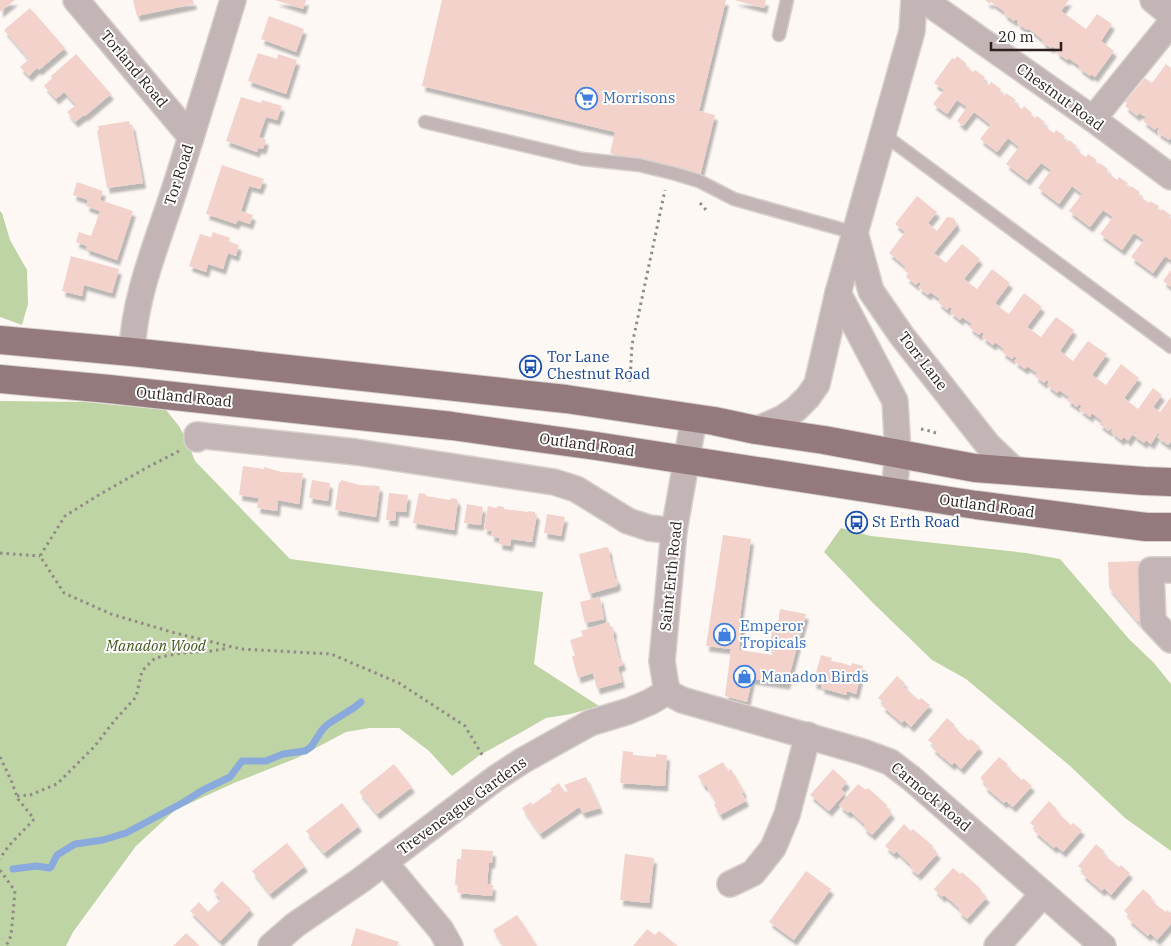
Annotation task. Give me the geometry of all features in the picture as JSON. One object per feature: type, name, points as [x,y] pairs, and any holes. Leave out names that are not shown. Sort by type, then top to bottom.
[{"type":"main road","points":[[0,340],[132,352],[566,399],[714,421],[975,468],[1171,482]]},
{"type":"main road","name":"Outland Road","points":[[0,379],[109,388],[452,426],[976,505],[1146,527],[1171,527]]},
{"type":"street","name":"Torland Road","points":[[76,0],[191,137]]},
{"type":"street","name":"Tor Road","points":[[132,352],[133,333],[141,292],[233,0]]},
{"type":"street","points":[[756,430],[783,418],[796,409],[817,384],[838,293],[912,31],[914,0]]},
{"type":"street","name":"Chestnut Road","points":[[924,0],[1171,177]]},
{"type":"street","points":[[1153,0],[1171,14]]},
{"type":"street","points":[[1093,120],[1171,24]]},
{"type":"street","name":"Torr Lane","points":[[855,233],[871,291],[902,336],[988,444],[1010,466],[1019,471]]},
{"type":"street","points":[[838,293],[895,401],[898,453],[894,492]]},
{"type":"street","name":"Saint Erth Road","points":[[667,692],[662,661],[674,531],[694,418]]},
{"type":"street","points":[[197,439],[197,435],[356,452],[554,482],[576,489],[628,521],[648,528],[674,531]]},
{"type":"street","points":[[1171,570],[1151,570],[1153,621],[1171,640]]},
{"type":"street","name":"Carnock Road","points":[[667,692],[682,700],[808,735],[890,762],[911,778],[1102,946]]},
{"type":"street","name":"Treveneague Gardens","points":[[272,946],[295,925],[385,863],[496,778],[522,761],[590,723],[629,711],[667,692]]},
{"type":"street","points":[[730,884],[753,872],[773,848],[787,815],[808,735]]},
{"type":"street","points":[[385,863],[441,930],[450,946]]},
{"type":"street","points":[[997,946],[1043,894]]},
{"type":"lane","points":[[779,35],[787,0]]},
{"type":"lane","points":[[425,122],[582,159],[639,165],[699,181],[734,199],[855,233]]},
{"type":"lane","points":[[883,134],[1171,347]]},
{"type":"path","points":[[566,399],[572,372],[630,380],[632,345],[666,186]]},
{"type":"path","points":[[40,556],[65,516],[197,439]]},
{"type":"path","points":[[0,554],[40,556]]},
{"type":"path","points":[[40,556],[64,593],[111,614],[175,634],[241,649],[331,654],[399,683],[464,726],[496,778]]},
{"type":"path","points":[[17,796],[30,795],[57,784],[94,747],[136,697],[142,671],[155,658],[231,647]]},
{"type":"path","points":[[0,757],[18,799],[34,819],[0,859]]},
{"type":"path","points":[[0,870],[15,891],[11,936],[6,946]]},
{"type":"green space","points":[[0,211],[10,240],[27,270],[28,304],[22,325],[0,317]]},
{"type":"green space","name":"Manadon Wood","points":[[0,401],[85,402],[166,410],[179,426],[195,461],[290,559],[543,592],[534,664],[599,706],[571,714],[546,718],[480,755],[452,776],[429,751],[399,728],[370,728],[346,732],[297,758],[234,783],[175,810],[136,846],[73,932],[66,946],[0,946]]},
{"type":"green space","points":[[841,528],[871,536],[1026,553],[1060,559],[1129,639],[1154,663],[1171,684],[1171,851],[1125,818],[1070,766],[966,679],[932,660],[872,602],[824,552]]},
{"type":"building","points":[[0,0],[15,0],[0,12]]},
{"type":"building","points":[[133,0],[193,0],[194,4],[137,16]]},
{"type":"building","points":[[275,0],[306,0],[303,9]]},
{"type":"building","name":"Morrisons","points":[[442,0],[726,0],[699,111],[715,115],[700,176],[610,153],[615,132],[422,86]]},
{"type":"building","points":[[734,0],[766,0],[764,8]]},
{"type":"building","points":[[985,0],[1069,0],[1061,11],[1086,29],[1097,14],[1112,24],[1101,41],[1114,51],[1095,77],[1091,74],[1090,76],[1079,68],[1080,66],[1056,52],[1058,50],[1052,46],[1051,48],[1029,29],[1027,30],[1017,23],[1016,19],[1014,21],[1004,14],[1005,12]]},
{"type":"building","points":[[30,8],[65,48],[29,76],[20,67],[29,59],[4,30]]},
{"type":"building","points":[[269,16],[304,29],[296,52],[261,39]]},
{"type":"building","points":[[258,53],[277,59],[278,54],[297,60],[286,94],[248,81]]},
{"type":"building","points":[[76,54],[111,94],[75,122],[67,112],[76,105],[64,92],[56,99],[44,86],[52,78],[51,76]]},
{"type":"building","points":[[957,56],[973,72],[975,70],[985,77],[983,80],[989,85],[991,82],[1001,89],[999,92],[1004,96],[1006,93],[1016,100],[1014,103],[1022,109],[1024,106],[1032,113],[1031,115],[1035,118],[1037,116],[1045,122],[1043,125],[1054,133],[1056,130],[1065,136],[1063,139],[1068,142],[1069,140],[1077,146],[1075,149],[1086,157],[1088,154],[1097,160],[1095,162],[1098,165],[1100,163],[1108,169],[1107,172],[1117,180],[1119,177],[1128,183],[1126,185],[1128,187],[1130,188],[1131,186],[1140,192],[1138,195],[1149,203],[1150,201],[1159,206],[1157,209],[1161,211],[1162,209],[1171,215],[1169,218],[1171,219],[1171,260],[1165,256],[1153,273],[1131,257],[1144,240],[1134,233],[1122,250],[1100,234],[1113,217],[1103,210],[1090,227],[1069,211],[1082,194],[1072,186],[1059,204],[1038,188],[1051,170],[1041,163],[1027,180],[1006,164],[1019,147],[1008,138],[997,152],[980,139],[991,125],[974,112],[963,126],[957,121],[967,107],[957,100],[947,114],[933,104],[944,90],[934,83],[952,58],[955,59]]},
{"type":"building","points":[[1166,64],[1171,68],[1171,138],[1169,140],[1157,132],[1159,128],[1157,127],[1155,130],[1143,121],[1146,117],[1139,113],[1137,116],[1125,106],[1127,103],[1125,102],[1145,78],[1152,83]]},
{"type":"building","points":[[241,97],[261,103],[262,100],[282,106],[277,120],[266,117],[259,137],[266,140],[263,149],[258,148],[257,152],[226,141]]},
{"type":"building","points":[[129,121],[130,125],[132,124],[143,183],[107,188],[97,131],[99,130],[98,126]]},
{"type":"building","points":[[222,165],[264,179],[260,189],[249,186],[241,211],[253,215],[250,224],[238,220],[236,224],[206,214]]},
{"type":"building","points":[[77,182],[103,191],[100,200],[133,211],[117,260],[86,249],[87,246],[76,242],[79,232],[91,236],[100,211],[86,206],[88,200],[73,195]]},
{"type":"building","points":[[917,196],[937,212],[928,223],[937,231],[947,217],[954,218],[957,225],[934,253],[946,263],[962,244],[980,259],[964,279],[977,289],[992,269],[1010,283],[995,303],[1002,309],[1009,314],[1024,293],[1042,307],[1027,327],[1041,337],[1056,317],[1074,330],[1060,351],[1073,361],[1088,341],[1107,354],[1092,375],[1106,385],[1121,364],[1139,378],[1124,398],[1138,409],[1153,388],[1162,395],[1153,407],[1160,412],[1171,397],[1171,443],[1168,445],[1157,437],[1160,434],[1158,433],[1151,444],[1146,440],[1144,443],[1133,435],[1135,431],[1128,441],[1124,437],[1121,440],[1111,432],[1112,428],[1109,431],[1099,424],[1102,421],[1092,413],[1090,417],[1079,409],[1082,406],[1079,404],[1077,407],[1067,400],[1069,397],[1059,390],[1057,393],[1047,385],[1049,382],[1047,380],[1044,383],[1035,376],[1037,373],[1027,366],[1025,369],[1014,361],[1017,358],[1014,356],[1012,359],[1002,352],[1004,349],[995,342],[993,345],[982,337],[984,334],[982,332],[979,335],[969,327],[972,324],[962,317],[960,320],[950,312],[952,309],[950,307],[947,310],[938,302],[940,299],[930,292],[928,295],[918,287],[921,284],[919,282],[916,285],[906,277],[909,274],[904,270],[906,267],[889,253],[905,232],[895,224]]},
{"type":"building","points":[[213,232],[230,238],[229,242],[239,245],[236,256],[228,253],[223,269],[208,264],[206,272],[189,266],[200,234],[211,237]]},
{"type":"building","points":[[71,256],[119,269],[112,293],[84,285],[82,296],[62,291]]},
{"type":"building","points":[[1171,270],[1171,287],[1163,281]]},
{"type":"building","points":[[243,466],[303,473],[299,504],[278,500],[277,511],[257,508],[259,498],[239,495]]},
{"type":"building","points":[[312,480],[330,483],[328,501],[309,498]]},
{"type":"building","points":[[341,480],[360,485],[380,486],[376,517],[335,510],[339,482]]},
{"type":"building","points":[[389,493],[408,495],[406,512],[396,511],[395,521],[386,520]]},
{"type":"building","points":[[419,493],[450,500],[451,498],[457,499],[454,530],[413,523]]},
{"type":"building","points":[[467,504],[483,507],[481,525],[464,523]]},
{"type":"building","points":[[488,506],[535,512],[537,514],[532,542],[511,539],[510,546],[499,544],[500,538],[491,536],[492,531],[484,529]]},
{"type":"building","points":[[547,514],[565,517],[561,536],[544,533]]},
{"type":"building","points":[[723,535],[751,539],[739,624],[742,624],[739,650],[773,655],[774,652],[769,650],[772,630],[777,631],[780,609],[806,614],[787,684],[752,679],[747,702],[725,696],[731,649],[706,646]]},
{"type":"building","points":[[608,547],[618,585],[589,594],[579,554]]},
{"type":"building","points":[[1142,561],[1143,619],[1138,622],[1109,588],[1108,562]]},
{"type":"building","points":[[600,597],[604,619],[585,623],[580,602]]},
{"type":"building","points":[[609,622],[611,627],[613,627],[619,658],[621,658],[623,665],[618,667],[622,682],[597,689],[593,673],[578,678],[572,656],[575,656],[570,640],[583,636],[581,631]]},
{"type":"building","points":[[821,655],[832,658],[831,661],[851,666],[852,663],[863,666],[856,694],[847,691],[846,695],[821,688],[822,685],[813,683]]},
{"type":"building","points":[[897,676],[905,683],[903,686],[919,700],[921,698],[930,705],[911,727],[904,720],[902,723],[882,706],[884,703],[878,698]]},
{"type":"building","points":[[947,718],[969,741],[971,739],[980,747],[961,769],[954,762],[952,765],[932,748],[934,745],[928,740]]},
{"type":"building","points":[[623,751],[633,752],[633,755],[656,757],[656,754],[667,755],[665,786],[620,783]]},
{"type":"building","points":[[999,757],[1008,764],[1006,766],[1032,786],[1013,807],[1006,801],[1004,803],[984,786],[986,784],[980,778]]},
{"type":"building","points":[[723,762],[728,771],[731,769],[744,792],[742,793],[746,801],[720,815],[706,785],[704,786],[698,776]]},
{"type":"building","points":[[394,764],[412,787],[377,814],[359,792]]},
{"type":"building","points":[[833,769],[847,782],[841,789],[845,793],[829,811],[810,795]]},
{"type":"building","points":[[586,777],[600,808],[583,813],[579,807],[540,834],[522,808],[531,802],[532,805],[552,791],[550,789],[559,783],[565,793],[568,791],[564,785]]},
{"type":"building","points":[[858,784],[866,790],[868,788],[887,805],[886,807],[892,813],[872,835],[863,827],[865,825],[850,811],[848,813],[839,805]]},
{"type":"building","points":[[1049,801],[1057,809],[1056,811],[1071,825],[1073,823],[1082,830],[1063,852],[1056,846],[1054,848],[1034,831],[1036,828],[1030,823]]},
{"type":"building","points":[[342,803],[359,826],[324,853],[306,831]]},
{"type":"building","points":[[904,824],[933,846],[932,848],[938,853],[918,875],[909,867],[911,865],[896,851],[894,854],[885,846]]},
{"type":"building","points":[[287,843],[305,866],[270,894],[252,871]]},
{"type":"building","points":[[1096,844],[1105,852],[1103,854],[1130,873],[1111,895],[1104,888],[1102,891],[1082,874],[1084,871],[1078,866]]},
{"type":"building","points":[[462,849],[493,851],[492,863],[489,863],[487,884],[493,885],[492,896],[458,893],[458,885],[455,885],[457,859],[461,859]]},
{"type":"building","points":[[625,854],[654,858],[649,903],[620,900]]},
{"type":"building","points":[[953,868],[960,874],[962,872],[987,897],[967,919],[958,911],[960,909],[934,889]]},
{"type":"building","points":[[806,871],[831,889],[794,940],[769,922]]},
{"type":"building","points":[[222,881],[251,909],[220,941],[190,911],[199,902],[208,912],[221,899],[213,891]]},
{"type":"building","points":[[1143,889],[1158,906],[1171,913],[1171,924],[1157,940],[1150,933],[1148,936],[1128,919],[1130,916],[1124,911]]},
{"type":"building","points":[[517,915],[537,946],[503,946],[493,930]]},
{"type":"building","points":[[356,928],[399,942],[397,946],[351,946]]},
{"type":"building","points":[[647,929],[655,935],[659,931],[678,946],[633,946]]},
{"type":"building","points":[[186,933],[200,946],[173,946]]},
{"type":"waterway","points":[[13,869],[37,866],[49,868],[57,855],[75,844],[103,840],[126,833],[230,777],[242,761],[266,761],[283,754],[305,751],[311,747],[328,724],[361,702]]},
{"type":"place","name":"Morrisons","points":[[587,98]]},
{"type":"place","name":"Tor Lane Chestnut Road","points":[[531,366]]},
{"type":"place","name":"St Erth Road","points":[[856,522]]},
{"type":"place","name":"Emperor Tropicals","points":[[724,635]]},
{"type":"place","name":"Manadon Birds","points":[[745,677]]}]
